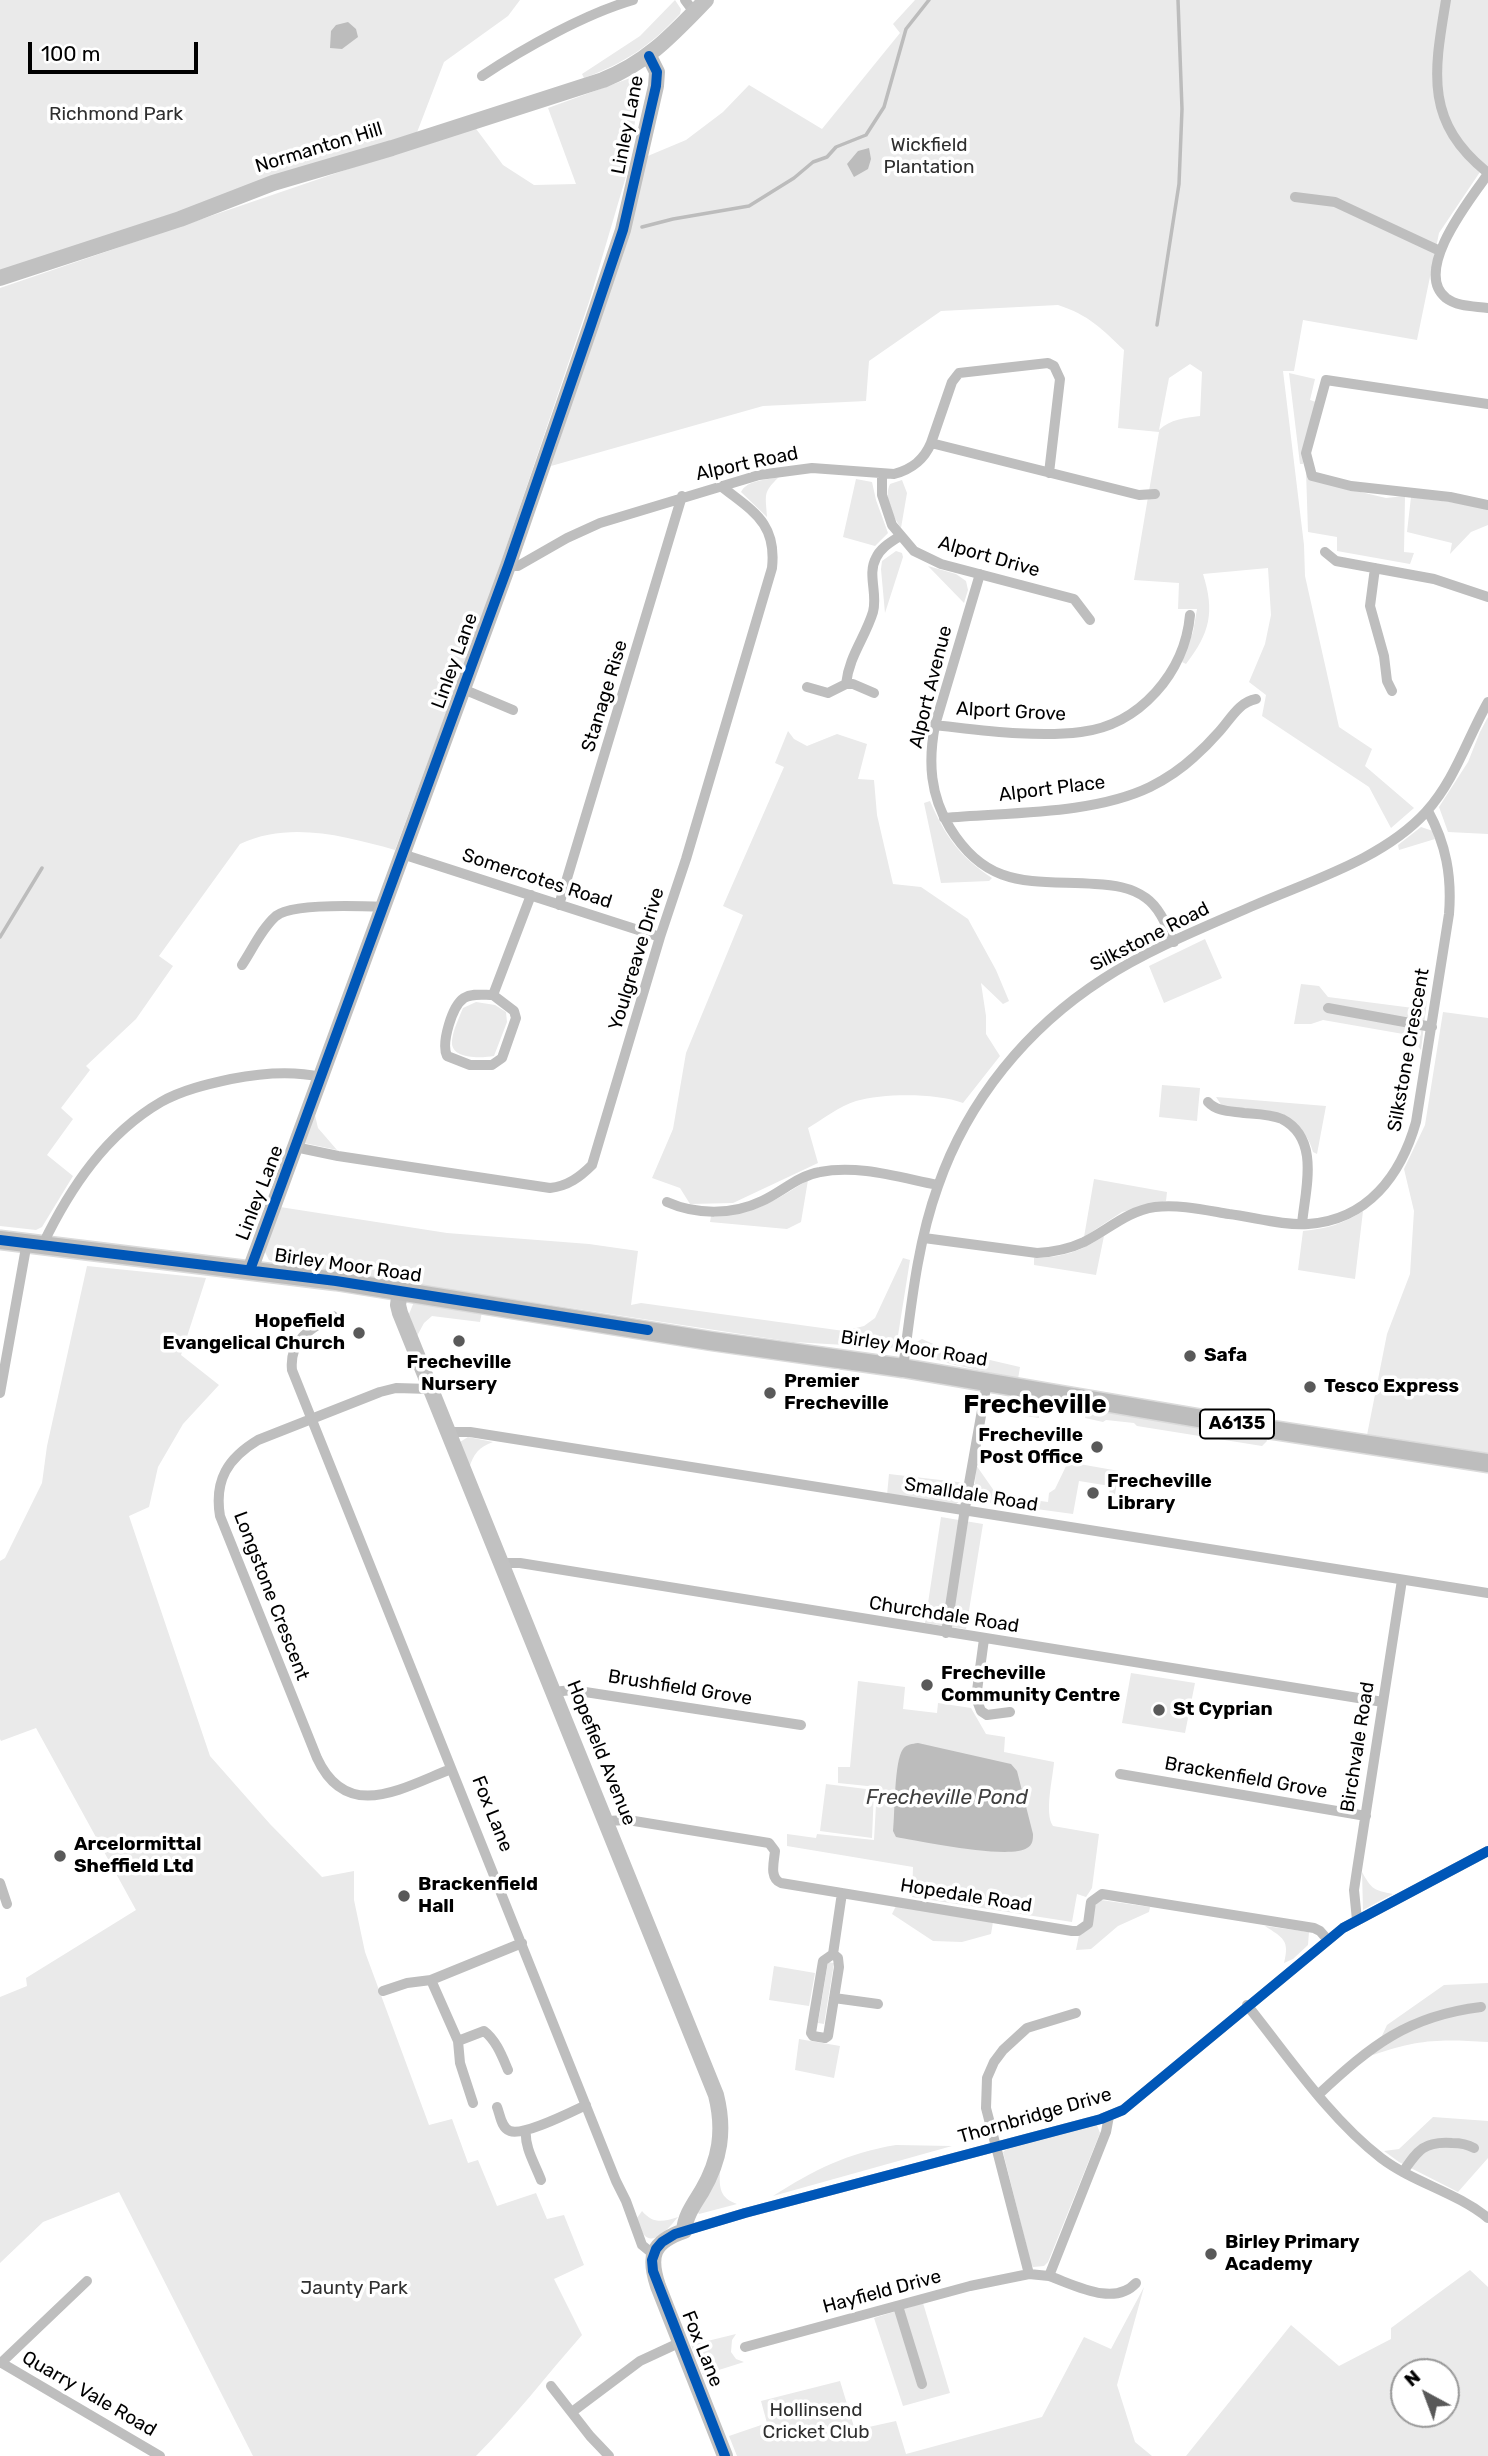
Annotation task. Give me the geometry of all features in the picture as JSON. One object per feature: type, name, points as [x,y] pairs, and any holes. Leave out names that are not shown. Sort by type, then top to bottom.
[{"type":"main road","name":"Birley Moor Road","points":[[0,1240],[400,1291],[711,1341],[987,1381],[1117,1405],[1488,1463]]},
{"type":"street","points":[[482,76],[523,50],[608,8],[633,0]]},
{"type":"street","points":[[1446,0],[1437,47],[1438,95],[1456,140],[1464,152],[1488,174],[1464,208],[1440,251],[1436,277],[1445,298],[1458,304],[1488,308]]},
{"type":"street","name":"Normanton Hill","points":[[0,278],[180,219],[273,183],[392,148],[622,72],[649,56],[695,4]]},
{"type":"street","name":"Linley Lane","points":[[250,1270],[508,566],[623,230],[656,86],[657,72],[649,56]]},
{"type":"street","points":[[1295,197],[1335,202],[1440,251]]},
{"type":"street","points":[[1049,473],[1060,379],[1054,366],[1048,363],[959,373],[952,382],[932,443],[1049,473],[1142,496],[1155,494]]},
{"type":"street","points":[[1488,404],[1326,380],[1306,453],[1312,476],[1351,486],[1478,501],[1488,505]]},
{"type":"street","name":"Alport Road","points":[[508,566],[518,566],[566,538],[600,523],[682,496],[759,475],[812,468],[894,474],[913,466],[927,453],[932,443]]},
{"type":"street","name":"Alport Drive","points":[[882,474],[882,495],[892,525],[914,551],[927,558],[980,574],[1074,599],[1090,620]]},
{"type":"street","name":"Youlgreave Drive","points":[[295,1147],[538,1187],[559,1187],[576,1179],[592,1165],[772,568],[772,544],[764,523],[746,504],[722,486]]},
{"type":"street","name":"Stanage Rise","points":[[559,905],[682,496]]},
{"type":"street","points":[[846,684],[854,650],[873,611],[875,595],[872,567],[875,558],[900,536]]},
{"type":"street","points":[[1325,552],[1336,561],[1434,579],[1488,597]]},
{"type":"street","points":[[1375,568],[1371,617],[1392,691]]},
{"type":"street","name":"Alport Avenue","points":[[980,574],[935,725],[930,761],[936,799],[944,818],[967,852],[988,870],[1002,876],[1017,880],[1109,885],[1136,892],[1156,907],[1174,942]]},
{"type":"street","name":"Alport Grove","points":[[935,725],[1006,732],[1078,733],[1113,722],[1144,704],[1165,682],[1183,649],[1190,615]]},
{"type":"street","points":[[807,687],[828,693],[846,684],[853,684],[874,693]]},
{"type":"street","name":"Linley Lane","points":[[463,689],[513,710]]},
{"type":"street","name":"Alport Place","points":[[944,818],[1094,804],[1148,787],[1171,775],[1192,758],[1244,703],[1256,699]]},
{"type":"street","name":"Silkstone Road","points":[[903,1368],[924,1238],[938,1185],[961,1132],[980,1100],[1020,1047],[1046,1022],[1103,978],[1130,962],[1388,845],[1428,811],[1456,769],[1488,702]]},
{"type":"street","name":"Silkstone Crescent","points":[[924,1238],[1037,1253],[1054,1252],[1085,1241],[1123,1217],[1139,1211],[1181,1206],[1302,1224],[1332,1220],[1363,1205],[1388,1182],[1408,1150],[1416,1122],[1432,1027],[1451,887],[1444,846],[1428,811]]},
{"type":"street","name":"Somercotes Road","points":[[402,854],[660,937]]},
{"type":"street","points":[[493,995],[531,895]]},
{"type":"street","points":[[242,965],[274,918],[286,911],[384,907]]},
{"type":"street","points":[[470,995],[493,995],[514,1012],[516,1018],[502,1058],[492,1065],[470,1065],[447,1056],[443,1048],[445,1037],[458,1003],[470,995]]},
{"type":"street","points":[[1328,1008],[1432,1027]]},
{"type":"street","points":[[0,1393],[35,1243],[82,1176],[121,1132],[162,1101],[211,1084],[287,1072],[321,1077]]},
{"type":"street","points":[[1208,1102],[1218,1109],[1280,1119],[1300,1135],[1306,1145],[1308,1158],[1302,1224]]},
{"type":"street","points":[[667,1202],[688,1210],[734,1210],[762,1201],[806,1175],[836,1170],[885,1175],[938,1185]]},
{"type":"street","name":"Hopefield Avenue","points":[[400,1291],[398,1308],[716,2095],[722,2123],[719,2154],[710,2177],[687,2217],[684,2231]]},
{"type":"street","name":"Fox Lane","points":[[333,1316],[303,1335],[291,1357],[292,1370],[642,2245],[653,2254],[653,2271],[725,2456]]},
{"type":"street","points":[[946,1633],[987,1381]]},
{"type":"street","name":"Longstone Crescent","points":[[430,1389],[396,1388],[380,1392],[258,1440],[246,1447],[227,1468],[217,1492],[220,1516],[317,1758],[332,1783],[355,1796],[369,1797],[451,1769]]},
{"type":"street","name":"Smalldale Road","points":[[449,1432],[484,1434],[1488,1593]]},
{"type":"street","name":"Churchdale Road","points":[[500,1563],[520,1563],[1383,1702]]},
{"type":"street","name":"Birchvale Road","points":[[1357,1920],[1354,1890],[1402,1580]]},
{"type":"street","points":[[984,1639],[977,1705],[987,1715],[1010,1712]]},
{"type":"street","name":"Brushfield Grove","points":[[553,1692],[572,1690],[801,1725]]},
{"type":"street","name":"Brackenfield Grove","points":[[1120,1774],[1366,1816]]},
{"type":"street","name":"Hopedale Road","points":[[606,1821],[628,1820],[769,1843],[775,1851],[773,1876],[776,1881],[842,1893],[1078,1931],[1088,1924],[1091,1902],[1102,1894],[1314,1928],[1327,1939]]},
{"type":"street","name":"Thornbridge Drive","points":[[653,2254],[668,2238],[684,2231],[1109,2116],[1136,2101],[1327,1939],[1357,1920],[1488,1851]]},
{"type":"street","points":[[0,1883],[7,1904]]},
{"type":"street","points":[[832,1954],[838,1958],[839,1967],[828,2036],[825,2038],[813,2036],[811,2033],[823,1962],[832,1954],[842,1893]]},
{"type":"street","points":[[383,1991],[407,1983],[431,1980],[522,1943]]},
{"type":"street","points":[[431,1980],[458,2041],[460,2063],[473,2103]]},
{"type":"street","points":[[834,1998],[878,2004]]},
{"type":"street","points":[[1247,2006],[1356,2137],[1403,2172],[1462,2200],[1488,2218]]},
{"type":"street","points":[[1319,2094],[1366,2051],[1400,2030],[1443,2014],[1481,2007]]},
{"type":"street","points":[[1029,2274],[994,2147],[985,2093],[994,2062],[1027,2028],[1076,2013]]},
{"type":"street","points":[[458,2041],[487,2032],[508,2070]]},
{"type":"street","points":[[497,2106],[507,2130],[513,2132],[526,2130],[586,2105]]},
{"type":"street","points":[[1049,2276],[1106,2132],[1109,2116]]},
{"type":"street","points":[[526,2130],[528,2149],[541,2180]]},
{"type":"street","points":[[1403,2172],[1421,2149],[1429,2144],[1462,2143],[1474,2148]]},
{"type":"street","name":"Hayfield Drive","points":[[745,2347],[970,2286],[1029,2274],[1049,2276],[1107,2295],[1126,2292],[1136,2283]]},
{"type":"street","points":[[1,2362],[87,2281]]},
{"type":"street","points":[[898,2306],[922,2384]]},
{"type":"street","points":[[572,2412],[640,2361],[681,2342]]},
{"type":"street","name":"Quarry Vale Road","points":[[1,2362],[160,2456]]},
{"type":"street","points":[[551,2386],[609,2456]]},
{"type":"green space","name":"Richmond Park","points":[[0,0],[520,0],[508,16],[444,62],[416,135],[0,275]]},
{"type":"green space","points":[[675,0],[681,9],[680,14],[658,35],[624,60],[584,78],[582,74],[640,36]]},
{"type":"green space","name":"Wickfield Plantation","points":[[915,0],[1488,0],[1488,168],[1484,166],[1439,233],[1417,340],[1303,320],[1294,371],[1283,371],[1304,545],[1305,576],[1339,727],[1372,749],[1365,766],[1414,808],[1391,828],[1369,787],[1262,716],[1266,695],[1249,682],[1265,644],[1271,615],[1268,568],[1203,574],[1209,600],[1208,622],[1194,653],[1186,664],[1182,662],[1193,632],[1197,609],[1178,609],[1179,583],[1134,580],[1159,432],[1118,428],[1124,350],[1094,323],[1069,309],[1058,305],[941,311],[869,361],[866,401],[763,406],[551,466],[622,250],[643,158],[686,140],[723,112],[749,85],[822,129],[900,33],[893,24]],"holes":[[[1190,364],[1202,372],[1200,416],[1173,421],[1159,430],[1169,378]]]},
{"type":"green space","points":[[633,77],[641,78],[641,83],[627,173],[589,302],[492,589],[395,850],[337,836],[298,832],[278,833],[240,844],[159,956],[173,966],[136,1019],[86,1066],[90,1070],[61,1108],[73,1119],[47,1155],[73,1176],[42,1227],[36,1230],[0,1226],[0,288],[474,126],[503,165],[534,185],[576,184],[548,108]]},
{"type":"green space","points":[[1289,373],[1315,379],[1310,400],[1316,402],[1303,464],[1300,464]]},
{"type":"green space","points":[[1306,471],[1314,481],[1386,498],[1405,496],[1404,552],[1414,553],[1410,564],[1337,551],[1337,537],[1308,532]]},
{"type":"green space","points":[[779,477],[766,495],[767,517],[741,492],[752,483]]},
{"type":"green space","points":[[856,479],[872,482],[888,533],[875,546],[843,537]]},
{"type":"green space","points":[[902,480],[907,493],[901,528],[892,513],[888,490],[890,484]]},
{"type":"green space","points":[[1411,497],[1488,507],[1488,525],[1471,532],[1450,554],[1452,543],[1407,532]]},
{"type":"green space","points":[[896,551],[902,553],[903,557],[885,613],[882,561]]},
{"type":"green space","points":[[928,566],[956,574],[966,581],[968,590],[964,603]]},
{"type":"green space","points":[[1488,717],[1488,834],[1448,832],[1439,807],[1468,762]]},
{"type":"green space","points":[[788,731],[794,739],[807,746],[837,734],[867,744],[858,779],[874,780],[877,815],[893,884],[921,887],[968,919],[996,970],[1009,1001],[1003,1004],[981,983],[986,1034],[1000,1056],[963,1103],[939,1097],[910,1095],[868,1098],[850,1103],[808,1128],[818,1163],[733,1203],[690,1204],[680,1188],[652,1178],[673,1129],[686,1053],[743,915],[723,906],[784,767],[775,763]]},
{"type":"green space","points":[[930,801],[955,845],[992,878],[989,881],[941,883],[924,803]]},
{"type":"green space","points":[[1421,827],[1433,831],[1435,839],[1399,850],[1398,845]]},
{"type":"green space","points":[[1205,939],[1222,978],[1164,1003],[1149,966]]},
{"type":"green space","points":[[1301,984],[1319,986],[1328,997],[1413,1008],[1427,1001],[1421,1050],[1409,1035],[1323,1020],[1311,1024],[1294,1024]]},
{"type":"green space","points":[[476,1002],[495,1005],[506,1012],[507,1022],[494,1056],[461,1055],[453,1047],[454,1033],[463,1008]]},
{"type":"green space","points":[[1443,1012],[1488,1018],[1488,1453],[1367,1435],[1387,1334],[1410,1274],[1414,1211],[1404,1169],[1425,1125]]},
{"type":"green space","points":[[1162,1085],[1200,1088],[1197,1121],[1159,1117]]},
{"type":"green space","points":[[1216,1097],[1326,1106],[1317,1154],[1313,1152],[1304,1132],[1292,1120],[1274,1114],[1222,1106]]},
{"type":"green space","points":[[314,1111],[318,1128],[337,1150],[304,1143]]},
{"type":"green space","points":[[1094,1179],[1167,1192],[1166,1201],[1122,1212],[1084,1237]]},
{"type":"green space","points":[[808,1180],[801,1222],[787,1229],[710,1222],[711,1216],[740,1213],[762,1206]]},
{"type":"green space","points":[[280,1207],[447,1233],[589,1244],[638,1251],[631,1305],[641,1303],[844,1331],[864,1326],[875,1318],[903,1258],[910,1260],[896,1348],[793,1342],[277,1263],[269,1260],[264,1250]]},
{"type":"green space","points":[[1363,1211],[1355,1279],[1298,1270],[1303,1231],[1334,1225]]},
{"type":"green space","points":[[1104,1236],[1096,1275],[1034,1265],[1034,1258],[1071,1253]]},
{"type":"green space","name":"Jaunty Park","points":[[87,1266],[206,1278],[181,1355],[219,1385],[183,1424],[158,1467],[149,1507],[129,1516],[210,1756],[270,1824],[322,1877],[354,1871],[354,1900],[365,1952],[429,2125],[452,2119],[468,2163],[478,2160],[497,2206],[536,2193],[547,2219],[564,2215],[584,2265],[554,2279],[582,2335],[476,2456],[253,2456],[119,2192],[43,2222],[0,2263],[0,1997],[27,1986],[26,1978],[136,1910],[36,1728],[1,1741],[0,1739],[0,1561],[5,1558],[42,1483],[47,1446]]},
{"type":"green space","points":[[414,1302],[482,1312],[480,1322],[432,1316],[424,1323],[417,1336],[409,1314]]},
{"type":"green space","points":[[922,1339],[947,1350],[1020,1367],[1018,1379],[912,1352],[916,1342]]},
{"type":"green space","points":[[1003,1401],[1037,1406],[1039,1418],[1001,1412]]},
{"type":"green space","points":[[1108,1410],[1265,1436],[1267,1441],[1262,1446],[1137,1426],[1134,1423],[1103,1422],[1085,1418],[1086,1413]]},
{"type":"green space","points":[[468,1437],[493,1442],[477,1452],[469,1469],[460,1442]]},
{"type":"green space","points":[[1068,1462],[1119,1471],[1113,1506],[1108,1505],[1110,1486],[1079,1481],[1073,1514],[963,1499],[956,1504],[887,1495],[889,1474],[975,1484],[976,1465],[997,1495],[1048,1502],[1049,1493],[1055,1489]]},
{"type":"green space","points":[[941,1517],[983,1524],[966,1629],[925,1623]]},
{"type":"green space","points":[[1131,1673],[1195,1683],[1185,1733],[1122,1723]]},
{"type":"green space","points":[[858,1681],[905,1687],[903,1709],[937,1713],[938,1703],[971,1708],[986,1734],[1005,1737],[1004,1752],[1054,1762],[1049,1804],[1053,1826],[1099,1834],[1092,1888],[1086,1897],[1077,1894],[1072,1922],[912,1897],[913,1867],[787,1846],[787,1834],[874,1840],[877,1787],[838,1783],[838,1767],[850,1767]]},
{"type":"green space","points":[[826,1784],[874,1790],[872,1838],[820,1831]]},
{"type":"green space","points":[[1362,1872],[1374,1888],[1393,1894],[1363,1910]]},
{"type":"green space","points":[[1101,1900],[1150,1907],[1149,1912],[1118,1926],[1091,1949],[1076,1950],[1079,1935]]},
{"type":"green space","points":[[896,1906],[993,1922],[991,1934],[962,1942],[933,1941],[892,1914]]},
{"type":"green space","points":[[1265,1926],[1309,1932],[1308,1945],[1293,1959],[1284,1963],[1284,1940]]},
{"type":"green space","points":[[828,1962],[834,1963],[824,2024],[818,2023]]},
{"type":"green space","points":[[774,1966],[815,1973],[809,2006],[769,2000]]},
{"type":"green space","points":[[1488,1983],[1488,2042],[1430,2041],[1373,2055],[1387,2025],[1444,1985]]},
{"type":"green space","points":[[799,2039],[840,2046],[834,2078],[795,2070]]},
{"type":"green space","points":[[1433,2117],[1488,2121],[1488,2158],[1458,2192],[1399,2162],[1384,2151],[1399,2149]]},
{"type":"green space","points":[[1097,2125],[1100,2133],[1048,2262],[1044,2266],[1033,2267],[1003,2152]]},
{"type":"green space","points":[[896,2145],[952,2146],[773,2196],[832,2164],[878,2148]]},
{"type":"green space","points":[[720,2171],[722,2192],[727,2199],[737,2204],[699,2214],[697,2211]]},
{"type":"green space","points":[[642,2211],[659,2221],[678,2217],[663,2233],[648,2238],[637,2218]]},
{"type":"green space","points":[[1470,2270],[1488,2287],[1488,2456],[1186,2456],[1291,2325],[1339,2366],[1391,2339],[1391,2328]]},
{"type":"green space","name":"Hollinsend Cricket Club","points":[[1144,2287],[1117,2385],[1135,2442],[1152,2456],[737,2456],[729,2436],[767,2423],[761,2401],[840,2381],[855,2430],[896,2421],[906,2454],[1042,2417],[1084,2337],[1111,2349]]},
{"type":"green space","points":[[923,2303],[950,2393],[903,2406],[874,2318]]},
{"type":"green space","points":[[736,2334],[732,2340],[731,2352],[736,2359],[744,2362],[703,2375],[691,2345]]},
{"type":"water","points":[[348,22],[356,29],[358,37],[342,49],[330,48],[331,31],[336,25]]},
{"type":"water","points":[[869,148],[871,159],[868,169],[854,177],[847,164],[858,151]]},
{"type":"water","name":"Frecheville Pond","points":[[918,1743],[1011,1764],[1017,1771],[1033,1834],[1030,1845],[1017,1851],[984,1851],[896,1837],[893,1831],[900,1755],[906,1746]]},
{"type":"waterway","points":[[642,227],[749,206],[794,178],[813,162],[827,157],[836,147],[866,135],[884,107],[906,29],[929,0]]},
{"type":"waterway","points":[[1157,325],[1179,184],[1182,109],[1178,0]]},
{"type":"waterway","points":[[0,937],[42,868]]},
{"type":"cycle path","points":[[250,1270],[508,566],[623,230],[656,86],[657,72],[649,56]]},
{"type":"cycle path","points":[[0,1240],[336,1281],[648,1330]]},
{"type":"cycle path","points":[[725,2456],[653,2271],[652,2260],[662,2242],[675,2234],[745,2213],[1101,2119],[1123,2110],[1343,1928],[1488,1851]]},
{"type":"place","name":"Hopefield Evangelical Church","points":[[359,1333]]},
{"type":"place","name":"Frecheville Nursery","points":[[459,1341]]},
{"type":"place","name":"Safa","points":[[1190,1356]]},
{"type":"place","name":"Tesco Express","points":[[1310,1387]]},
{"type":"place","name":"Premier Frecheville","points":[[770,1393]]},
{"type":"place","name":"Frecheville Post Office","points":[[1097,1447]]},
{"type":"place","name":"Frecheville Library","points":[[1093,1493]]},
{"type":"place","name":"Frecheville Community Centre","points":[[927,1685]]},
{"type":"place","name":"St Cyprian","points":[[1159,1710]]},
{"type":"place","name":"Arcelormittal Sheffield Ltd","points":[[60,1856]]},
{"type":"place","name":"Brackenfield Hall","points":[[404,1896]]},
{"type":"place","name":"Birley Primary Academy","points":[[1211,2254]]},
{"type":"district","name":"Frecheville","points":[[1035,1405]]}]
